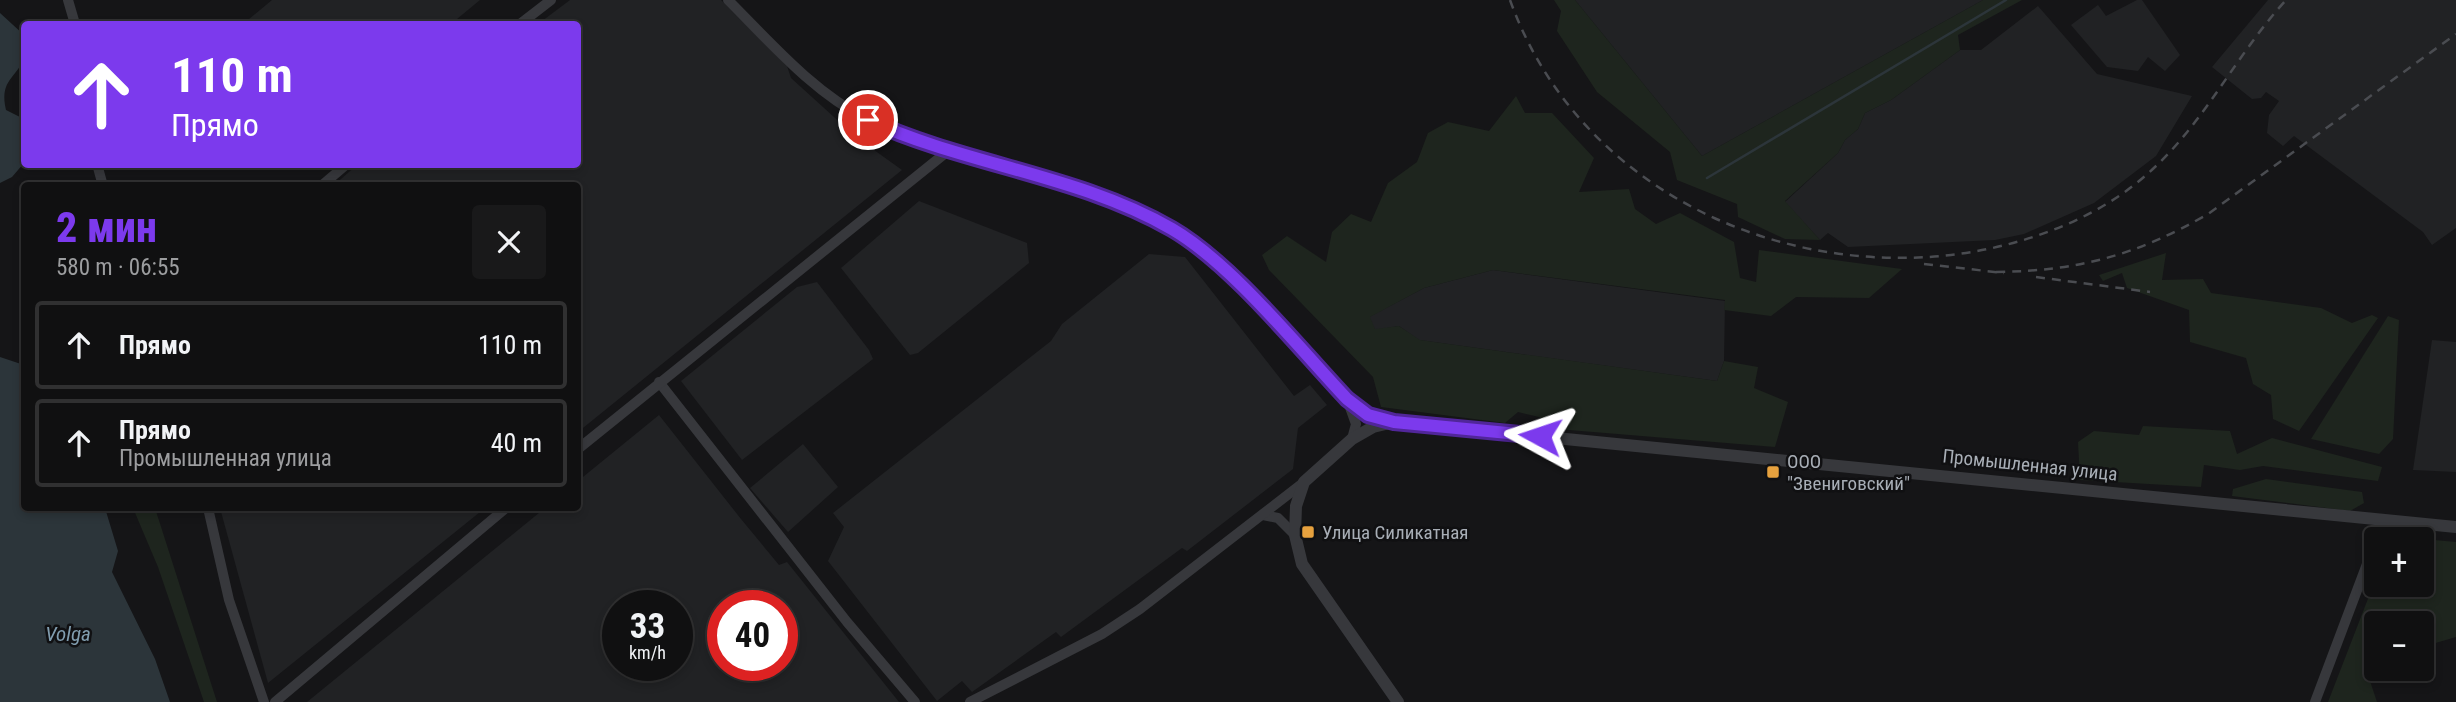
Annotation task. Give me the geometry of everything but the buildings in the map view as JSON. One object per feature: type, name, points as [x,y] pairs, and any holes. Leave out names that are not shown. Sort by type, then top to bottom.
[{"type":"street","points":[[68,0],[74,21]]},
{"type":"street","points":[[524,21],[551,0]]},
{"type":"street","points":[[728,0],[817,86],[845,107],[902,136],[1093,194],[1171,229],[1222,269],[1347,399],[1368,415],[1394,422]]},
{"type":"street","points":[[581,447],[948,151]]},
{"type":"street","points":[[326,182],[342,168]]},
{"type":"street","points":[[659,382],[846,622],[915,702]]},
{"type":"street","points":[[1347,399],[1356,424],[1352,439]]},
{"type":"street","name":"Промышленная улица","points":[[1304,482],[1352,439],[1373,427],[1394,422],[2456,527]]},
{"type":"street","points":[[970,702],[1102,634],[1304,482]]},
{"type":"street","points":[[1304,482],[1296,506],[1295,535],[1302,564],[1398,702]]},
{"type":"street","points":[[209,511],[229,600],[264,702]]},
{"type":"street","points":[[275,702],[502,511]]},
{"type":"street","points":[[1263,515],[1278,518],[1295,535]]},
{"type":"street","points":[[2381,527],[2384,520]]},
{"type":"street","points":[[2315,702],[2364,573]]},
{"type":"shaded area","points":[[272,0],[480,0],[455,21],[247,21]]},
{"type":"shaded area","points":[[570,0],[721,0],[787,66],[791,78],[856,137],[902,170],[581,430],[581,182],[338,182],[354,168],[581,168],[581,21],[542,21]]},
{"type":"shaded area","points":[[1554,0],[1575,0],[1702,156],[1983,0],[2022,0],[1958,35],[1960,50],[1891,100],[1865,113],[1858,129],[1845,140],[1838,153],[1785,201],[1820,240],[1785,239],[1738,217],[1737,204],[1677,180],[1670,152],[1597,92],[1557,31],[1561,11]]},
{"type":"shaded area","points":[[1575,0],[1983,0],[1702,156]]},
{"type":"shaded area","points":[[2142,0],[2180,55],[2165,71],[2148,57],[2138,71],[2107,67],[2071,25],[2098,5],[2106,16]]},
{"type":"shaded area","points":[[2268,0],[2456,0],[2456,228],[2432,245],[2423,232],[2294,136],[2283,146],[2267,133],[2269,115],[2279,101],[2266,92],[2261,98],[2252,99],[2212,67]]},
{"type":"shaded area","points":[[2038,6],[2097,74],[2192,96],[2156,156],[2094,203],[2024,234],[1995,240],[1848,247],[1828,233],[1820,240],[1785,202],[1838,153],[1845,140],[1858,129],[1865,113],[1891,100],[1960,50],[1981,50]]},
{"type":"shaded area","points":[[1516,96],[1525,113],[1552,113],[1594,158],[1579,192],[1629,189],[1635,209],[1656,224],[1680,213],[1734,242],[1740,278],[1756,282],[1759,250],[1902,269],[1869,298],[1796,297],[1771,316],[1724,310],[1725,300],[1493,270],[1424,288],[1370,317],[1375,329],[1399,326],[1420,340],[1717,381],[1724,361],[1758,367],[1754,388],[1788,402],[1775,447],[1557,429],[1539,417],[1518,412],[1505,423],[1381,407],[1373,377],[1269,270],[1262,255],[1287,236],[1326,262],[1332,232],[1351,214],[1371,222],[1388,183],[1417,162],[1428,133],[1448,122],[1489,131]]},
{"type":"shaded area","points":[[919,201],[1027,243],[1029,263],[918,353],[910,355],[841,268]]},
{"type":"shaded area","points":[[2166,253],[2162,280],[2203,279],[2211,293],[2321,308],[2352,323],[2372,315],[2378,318],[2299,431],[2273,419],[2271,395],[2253,384],[2246,358],[2190,342],[2189,310],[2127,288],[2122,273],[2103,281],[2099,275]]},
{"type":"shaded area","points":[[1149,254],[1185,257],[1294,396],[1310,385],[1327,405],[1298,428],[1293,469],[1187,551],[1182,548],[1061,637],[1056,632],[972,692],[962,681],[937,701],[828,561],[844,527],[833,513],[1051,341],[1062,324]]},
{"type":"shaded area","points":[[1493,270],[1725,301],[1724,361],[1717,381],[1419,340],[1399,326],[1375,330],[1369,317],[1424,288]]},
{"type":"shaded area","points":[[817,282],[873,359],[742,460],[681,381],[797,287]]},
{"type":"shaded area","points":[[2388,316],[2399,320],[2393,439],[2379,454],[2311,439]]},
{"type":"shaded area","points":[[2432,340],[2456,342],[2456,472],[2413,470]]},
{"type":"shaded area","points":[[659,415],[779,565],[787,562],[899,702],[307,702],[541,511],[581,511],[581,479]]},
{"type":"shaded area","points":[[2143,426],[2230,431],[2237,454],[2272,438],[2382,467],[2378,481],[2263,466],[2240,470],[2204,465],[2201,487],[2080,480],[2078,442],[2094,431],[2139,435]]},
{"type":"shaded area","points":[[803,444],[838,487],[788,532],[750,488]]},
{"type":"shaded area","points":[[2266,479],[2362,492],[2364,503],[2350,511],[2232,496],[2233,489]]},
{"type":"shaded area","points":[[134,511],[156,511],[217,702],[204,702],[158,567]]},
{"type":"shaded area","points":[[221,511],[481,511],[268,683]]},
{"type":"shaded area","points":[[2434,540],[2456,542],[2456,637],[2434,643],[2434,611],[2364,611],[2364,681],[2370,681],[2377,702],[2328,702],[2369,597],[2434,597]]},
{"type":"water","points":[[0,13],[21,32],[21,64],[8,82],[5,101],[6,110],[21,118],[21,166],[12,177],[0,183]]},
{"type":"water","name":"Volga","points":[[0,357],[21,364],[21,511],[106,511],[118,551],[112,572],[155,659],[170,702],[0,702]]},
{"type":"waterway","points":[[1707,178],[2006,0]]},
{"type":"railway","points":[[1510,0],[1540,64],[1580,119],[1629,166],[1685,203],[1747,231],[1813,249],[1881,257],[1951,255],[2017,242],[2080,218],[2119,196],[2170,152],[2286,0]]},
{"type":"railway","points":[[1996,272],[2081,264],[2132,250],[2182,228],[2208,214],[2456,34]]},
{"type":"railway","points":[[1924,264],[2004,273]]},
{"type":"railway","points":[[2036,277],[2150,292]]},
{"type":"place","name":"ООО \"Звениговский\"","points":[[1773,472]]},
{"type":"place","name":"Улица Силикатная","points":[[1308,532]]},
{"type":"route","points":[[868,120],[902,136],[935,147],[1093,194],[1171,229],[1215,262],[1347,399],[1368,415],[1394,422],[1540,436]]}]
